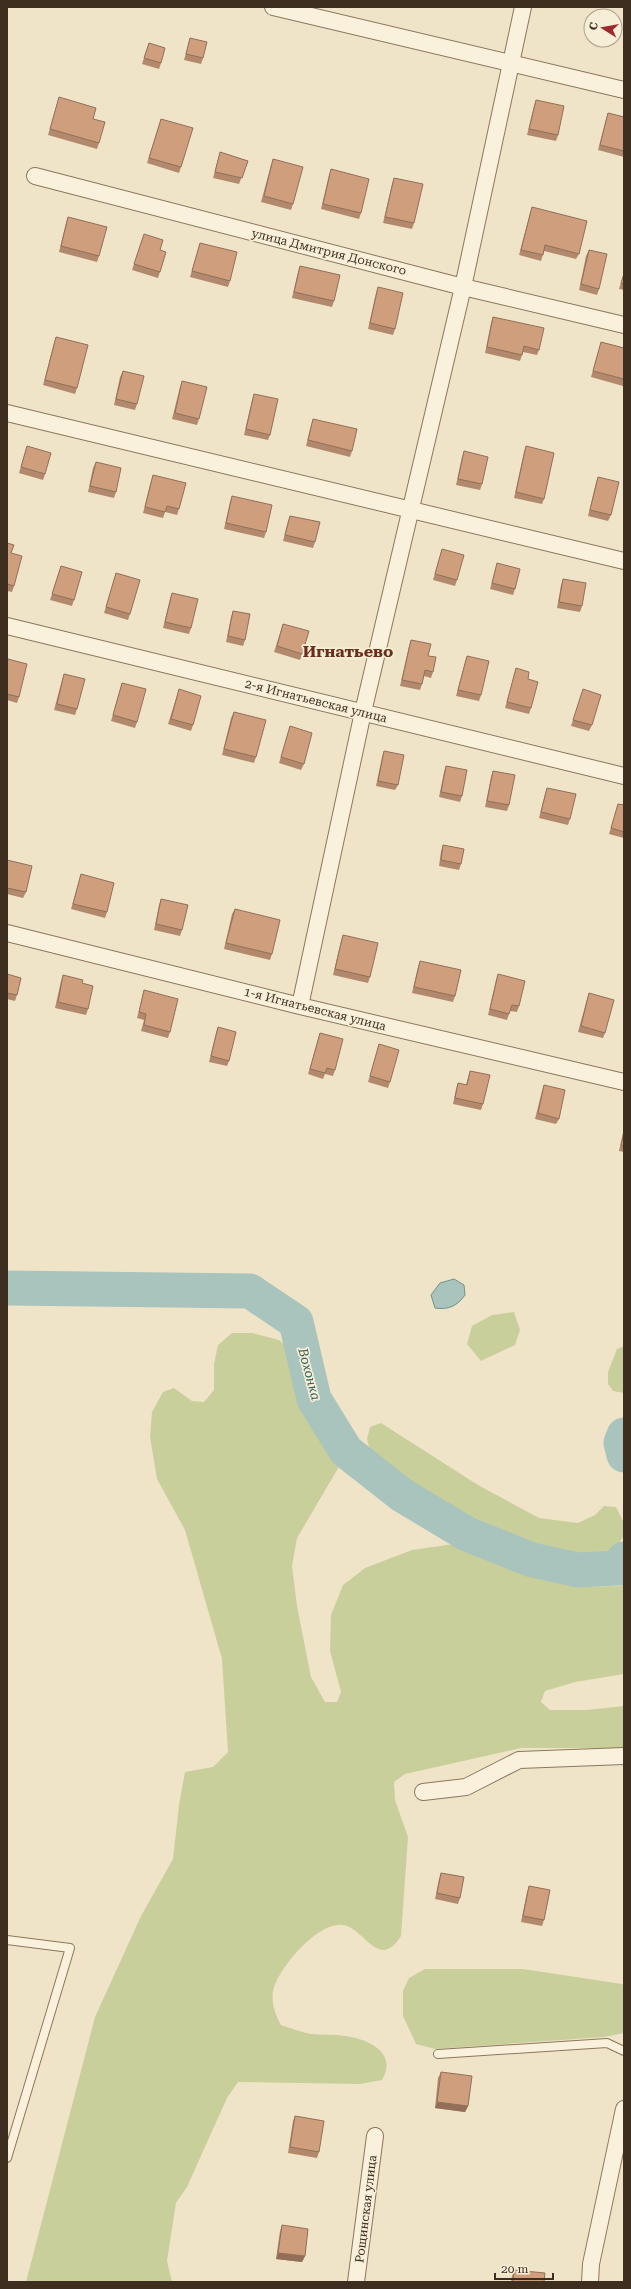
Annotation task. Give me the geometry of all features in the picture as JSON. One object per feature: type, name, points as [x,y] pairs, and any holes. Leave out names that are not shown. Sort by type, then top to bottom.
[{"type":"street","points":[[273,7],[624,90]]},
{"type":"street","points":[[300,1006],[363,712],[463,287],[523,7]]},
{"type":"street","name":"улица Дмитрия Донского","points":[[35,176],[463,287],[624,324]]},
{"type":"street","points":[[7,413],[624,561]]},
{"type":"street","name":"2-я Игнатьевская улица","points":[[7,626],[624,776]]},
{"type":"street","name":"1-я Игнатьевская улица","points":[[7,933],[300,1006],[624,1082]]},
{"type":"street","points":[[423,1792],[466,1787],[519,1760],[624,1756]]},
{"type":"street","points":[[590,2282],[591,2264],[624,2109]]},
{"type":"street","name":"Рощинская улица","points":[[356,2282],[375,2136]]},
{"type":"lane","points":[[7,1940],[70,1948],[7,2158]]},
{"type":"lane","points":[[438,2054],[607,2043],[624,2051]]},
{"type":"green space","points":[[514,1312],[520,1330],[515,1345],[481,1361],[467,1344],[472,1326],[492,1315]]},
{"type":"green space","points":[[232,1333],[252,1333],[279,1340],[293,1352],[313,1426],[343,1460],[297,1538],[292,1566],[297,1606],[311,1677],[325,1702],[337,1702],[341,1692],[330,1651],[331,1615],[343,1585],[365,1568],[412,1550],[454,1544],[580,1587],[620,1586],[624,1584],[624,1674],[575,1682],[545,1691],[541,1702],[550,1710],[587,1710],[624,1706],[624,1748],[521,1748],[405,1774],[394,1782],[395,1800],[408,1837],[401,1936],[392,1946],[385,1950],[370,1944],[347,1926],[338,1925],[329,1927],[319,1932],[309,1940],[291,1958],[278,1978],[273,1992],[275,2012],[281,2025],[311,2034],[337,2035],[363,2040],[378,2049],[384,2055],[386,2062],[386,2070],[382,2080],[360,2084],[238,2082],[227,2098],[187,2187],[176,2203],[167,2261],[172,2282],[26,2282],[95,2017],[141,1916],[173,1859],[179,1805],[185,1772],[213,1767],[228,1752],[222,1659],[185,1530],[157,1479],[150,1437],[152,1412],[163,1392],[174,1388],[192,1401],[204,1402],[214,1390],[214,1364],[218,1345]]},
{"type":"green space","points":[[624,1346],[624,1393],[613,1391],[608,1384],[608,1372],[617,1349]]},
{"type":"green space","points":[[381,1423],[478,1485],[539,1518],[578,1523],[595,1515],[604,1506],[616,1507],[623,1521],[624,1536],[613,1551],[585,1557],[544,1550],[468,1520],[388,1467],[369,1447],[367,1439],[370,1427]]},
{"type":"green space","points":[[425,1969],[523,1969],[622,1984],[624,1986],[624,2033],[604,2037],[435,2049],[416,2044],[403,2016],[403,1991],[409,1978]]},
{"type":"water","points":[[454,1279],[464,1285],[465,1295],[459,1302],[449,1308],[435,1308],[431,1295],[440,1283]]},
{"type":"building","points":[[190,38],[207,42],[203,58],[186,54]]},
{"type":"building","points":[[149,43],[165,48],[161,63],[144,58]]},
{"type":"building","points":[[59,97],[96,108],[93,119],[105,122],[99,143],[50,129]]},
{"type":"building","points":[[536,100],[564,106],[558,135],[529,129]]},
{"type":"building","points":[[608,113],[624,117],[624,151],[600,145]]},
{"type":"building","points":[[161,119],[193,128],[181,167],[149,158]]},
{"type":"building","points":[[220,152],[248,161],[242,178],[215,172]]},
{"type":"building","points":[[273,159],[303,167],[293,204],[264,196]]},
{"type":"building","points":[[331,169],[369,179],[361,213],[323,204]]},
{"type":"building","points":[[394,178],[423,184],[414,223],[385,217]]},
{"type":"building","points":[[532,207],[587,221],[579,254],[545,245],[543,255],[521,250]]},
{"type":"building","points":[[68,217],[107,227],[99,256],[61,246]]},
{"type":"building","points":[[144,234],[163,240],[160,250],[166,252],[160,272],[134,264]]},
{"type":"building","points":[[200,243],[237,252],[230,281],[192,271]]},
{"type":"building","points":[[589,250],[607,254],[599,289],[581,284]]},
{"type":"building","points":[[300,266],[340,275],[334,301],[294,292]]},
{"type":"building","points":[[624,274],[624,284],[621,283]]},
{"type":"building","points":[[378,287],[403,293],[395,329],[370,323]]},
{"type":"building","points":[[493,317],[544,328],[539,350],[524,346],[522,355],[487,347]]},
{"type":"building","points":[[56,337],[88,345],[77,388],[45,380]]},
{"type":"building","points":[[601,342],[624,348],[624,379],[593,371]]},
{"type":"building","points":[[123,371],[144,376],[137,404],[116,399]]},
{"type":"building","points":[[182,381],[207,387],[199,419],[175,413]]},
{"type":"building","points":[[254,394],[278,399],[270,435],[246,429]]},
{"type":"building","points":[[313,419],[357,429],[352,451],[308,440]]},
{"type":"building","points":[[27,446],[51,453],[45,474],[21,467]]},
{"type":"building","points":[[526,446],[554,453],[544,499],[516,492]]},
{"type":"building","points":[[464,451],[488,457],[482,484],[458,479]]},
{"type":"building","points":[[96,462],[121,468],[116,492],[90,486]]},
{"type":"building","points":[[153,475],[186,483],[179,509],[167,506],[165,512],[145,507]]},
{"type":"building","points":[[598,477],[619,482],[611,515],[590,510]]},
{"type":"building","points":[[232,496],[272,505],[266,532],[226,523]]},
{"type":"building","points":[[290,516],[320,522],[315,542],[285,535]]},
{"type":"building","points":[[7,543],[14,545],[11,553],[22,556],[14,586],[7,584]]},
{"type":"building","points":[[442,549],[464,555],[457,580],[435,574]]},
{"type":"building","points":[[497,563],[520,569],[515,589],[492,583]]},
{"type":"building","points":[[61,566],[82,572],[74,600],[52,594]]},
{"type":"building","points":[[116,573],[140,580],[130,614],[106,607]]},
{"type":"building","points":[[563,579],[586,583],[582,606],[559,602]]},
{"type":"building","points":[[172,593],[198,599],[191,628],[165,622]]},
{"type":"building","points":[[233,611],[250,614],[245,640],[228,636]]},
{"type":"building","points":[[283,624],[309,631],[302,654],[277,646]]},
{"type":"building","points":[[411,640],[431,644],[428,656],[436,657],[433,672],[425,670],[422,684],[402,680]]},
{"type":"building","points":[[467,656],[489,661],[481,695],[458,690]]},
{"type":"building","points":[[8,659],[27,664],[19,697],[7,694]]},
{"type":"building","points":[[516,668],[529,672],[528,679],[538,682],[531,708],[507,702]]},
{"type":"building","points":[[64,674],[85,679],[77,709],[57,704]]},
{"type":"building","points":[[122,683],[146,689],[137,722],[113,715]]},
{"type":"building","points":[[179,689],[201,696],[193,725],[171,719]]},
{"type":"building","points":[[583,689],[601,695],[592,725],[573,720]]},
{"type":"building","points":[[234,712],[266,720],[256,757],[224,749]]},
{"type":"building","points":[[290,726],[312,733],[304,764],[281,757]]},
{"type":"building","points":[[384,751],[404,755],[398,785],[378,781]]},
{"type":"building","points":[[446,766],[467,770],[462,796],[441,792]]},
{"type":"building","points":[[493,771],[515,775],[509,805],[487,801]]},
{"type":"building","points":[[547,788],[576,794],[570,819],[541,812]]},
{"type":"building","points":[[618,804],[624,805],[624,832],[611,828]]},
{"type":"building","points":[[443,845],[464,849],[461,864],[441,860]]},
{"type":"building","points":[[7,860],[32,866],[26,892],[7,888]]},
{"type":"building","points":[[81,874],[114,883],[107,912],[73,904]]},
{"type":"building","points":[[161,899],[188,905],[182,930],[156,924]]},
{"type":"building","points":[[235,909],[280,920],[272,954],[226,943]]},
{"type":"building","points":[[343,935],[378,943],[370,977],[335,969]]},
{"type":"building","points":[[420,961],[461,970],[455,996],[414,987]]},
{"type":"building","points":[[7,974],[21,978],[17,995],[7,993]]},
{"type":"building","points":[[498,974],[525,981],[519,1006],[512,1005],[509,1014],[490,1009]]},
{"type":"building","points":[[63,975],[83,980],[82,983],[93,986],[88,1009],[58,1002]]},
{"type":"building","points":[[144,990],[178,999],[170,1032],[144,1025],[146,1014],[139,1012]]},
{"type":"building","points":[[589,993],[614,1000],[605,1033],[581,1026]]},
{"type":"building","points":[[218,1027],[236,1032],[229,1061],[211,1056]]},
{"type":"building","points":[[320,1033],[343,1039],[335,1070],[327,1068],[325,1073],[310,1069]]},
{"type":"building","points":[[379,1044],[399,1050],[390,1082],[370,1076]]},
{"type":"building","points":[[470,1071],[490,1075],[483,1104],[455,1098],[458,1083],[467,1085]]},
{"type":"building","points":[[544,1085],[565,1090],[559,1119],[538,1113]]},
{"type":"building","points":[[624,1132],[624,1146],[621,1145]]},
{"type":"building","points":[[441,1873],[464,1877],[460,1898],[437,1893]]},
{"type":"building","points":[[529,1886],[550,1890],[544,1920],[523,1916]]},
{"type":"building","points":[[441,2072],[472,2076],[468,2106],[437,2102]]},
{"type":"building","points":[[295,2116],[324,2121],[319,2152],[290,2147]]},
{"type":"building","points":[[282,2225],[308,2229],[305,2256],[278,2253]]},
{"type":"building","points":[[514,2270],[545,2273],[544,2282],[513,2282]]},
{"type":"waterway","name":"Вохонка","points":[[7,1288],[250,1291],[296,1322],[314,1399],[346,1451],[402,1495],[467,1534],[532,1560],[578,1570],[618,1568],[624,1559]]},
{"type":"waterway","name":"Вохонка","points":[[624,1435],[621,1443],[624,1455]]},
{"type":"district","name":"Игнатьево","points":[[348,651]]}]
